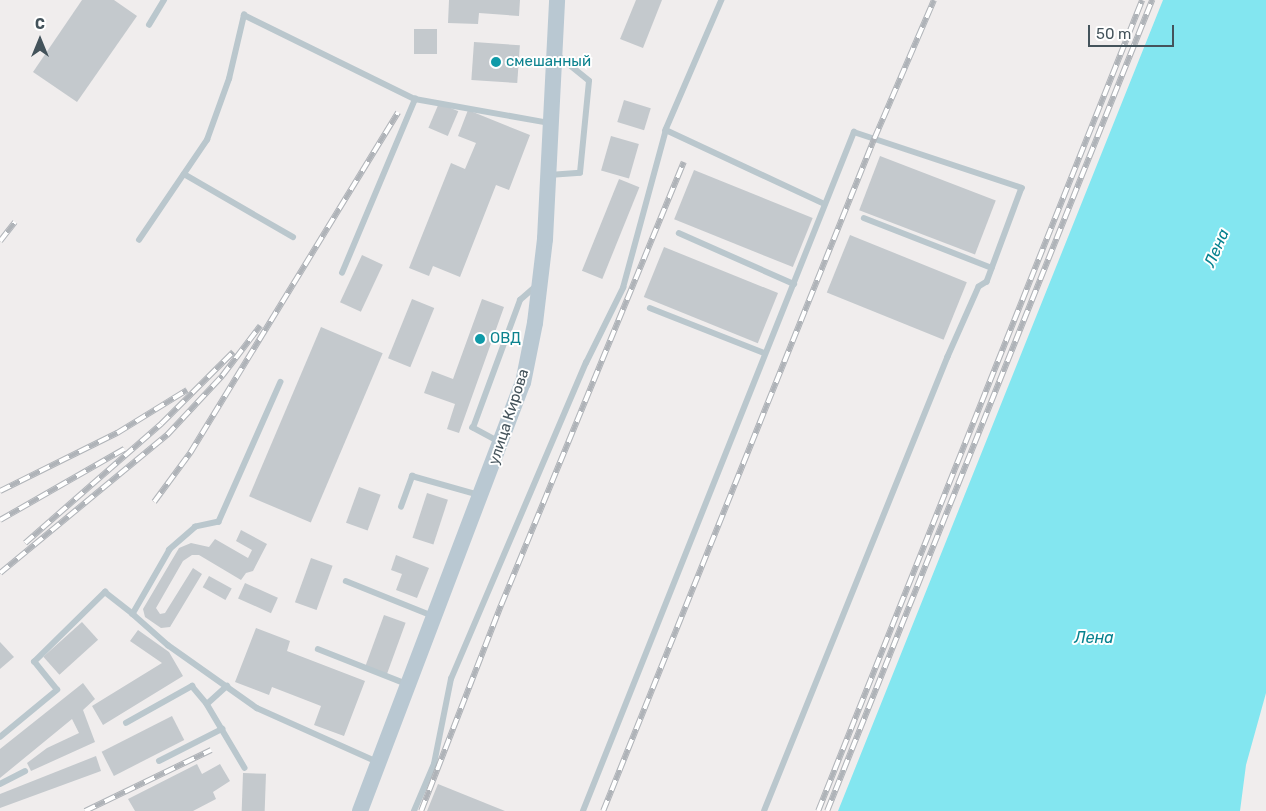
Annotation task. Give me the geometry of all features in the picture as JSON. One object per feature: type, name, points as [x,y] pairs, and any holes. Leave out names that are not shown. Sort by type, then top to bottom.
[{"type":"main road","name":"улица Кирова","points":[[360,811],[523,383],[540,282],[549,175],[557,0]]},
{"type":"lane","points":[[149,25],[164,0]]},
{"type":"lane","points":[[414,811],[434,764],[451,680],[586,363],[623,288],[666,130],[722,0]]},
{"type":"lane","points":[[139,240],[207,140],[229,79],[244,14],[415,99],[552,123]]},
{"type":"lane","points":[[549,175],[580,173],[589,81],[555,54]]},
{"type":"lane","points":[[342,273],[415,99]]},
{"type":"lane","points":[[666,130],[824,204]]},
{"type":"lane","points":[[583,811],[764,353],[794,284],[854,132],[1022,188],[986,282],[979,287],[948,357],[765,811]]},
{"type":"lane","points":[[184,174],[293,237]]},
{"type":"lane","points":[[864,218],[992,268]]},
{"type":"lane","points":[[679,234],[794,284]]},
{"type":"lane","points":[[501,443],[473,428],[520,300],[540,282]]},
{"type":"lane","points":[[650,308],[764,353]]},
{"type":"lane","points":[[133,614],[170,550],[196,527],[219,522],[281,382]]},
{"type":"lane","points":[[401,507],[412,476],[481,496]]},
{"type":"lane","points":[[346,581],[433,616]]},
{"type":"lane","points":[[0,737],[57,690],[34,662],[105,592],[168,644],[257,708],[378,762]]},
{"type":"lane","points":[[318,649],[408,684]]},
{"type":"lane","points":[[126,723],[192,686],[207,704],[245,768]]},
{"type":"lane","points":[[207,704],[227,686]]},
{"type":"lane","points":[[159,761],[222,729]]},
{"type":"lane","points":[[0,784],[25,771]]},
{"type":"water","name":"Лена","points":[[1163,0],[1266,0],[1266,693],[1246,765],[1240,811],[838,811]]},
{"type":"building","points":[[82,0],[114,0],[137,16],[77,102],[33,72]]},
{"type":"building","points":[[449,0],[520,0],[519,16],[479,13],[478,24],[448,23]]},
{"type":"building","points":[[636,0],[662,0],[643,48],[620,39]]},
{"type":"building","points":[[414,29],[437,29],[437,54],[414,54]]},
{"type":"building","name":"смешанный","points":[[474,42],[520,45],[517,83],[471,80]]},
{"type":"building","points":[[624,100],[651,108],[644,130],[617,122]]},
{"type":"building","points":[[439,103],[458,111],[448,136],[428,128]]},
{"type":"building","points":[[468,110],[530,135],[509,190],[496,185],[460,277],[433,266],[429,276],[409,268],[451,163],[465,169],[476,143],[458,136]]},
{"type":"building","points":[[611,136],[639,144],[629,179],[601,171]]},
{"type":"building","points":[[880,156],[996,200],[975,255],[859,210]]},
{"type":"building","points":[[694,170],[813,218],[793,267],[674,219]]},
{"type":"building","points":[[619,179],[639,187],[602,279],[582,271]]},
{"type":"building","points":[[850,235],[967,282],[944,340],[827,292]]},
{"type":"building","points":[[664,247],[778,293],[758,343],[644,297]]},
{"type":"building","points":[[362,255],[383,265],[361,312],[340,302]]},
{"type":"building","points":[[412,299],[434,308],[410,367],[388,358]]},
{"type":"building","name":"ОВД","points":[[482,299],[504,307],[459,433],[447,429],[455,404],[424,393],[432,371],[453,379]]},
{"type":"building","points":[[321,327],[383,353],[311,523],[249,496]]},
{"type":"building","points":[[359,487],[381,495],[368,531],[346,523]]},
{"type":"building","points":[[427,493],[448,500],[433,544],[412,538]]},
{"type":"building","points":[[241,530],[267,544],[253,571],[246,573],[241,580],[199,555],[192,555],[183,561],[156,608],[160,614],[165,613],[193,568],[202,574],[170,627],[161,628],[145,617],[143,609],[179,548],[191,543],[209,547],[215,539],[248,558],[252,550],[236,541]]},
{"type":"building","points":[[396,555],[429,568],[417,598],[396,590],[402,574],[391,570]]},
{"type":"building","points":[[311,558],[333,566],[317,610],[295,602]]},
{"type":"building","points":[[209,576],[232,589],[225,600],[203,587]]},
{"type":"building","points":[[245,583],[278,598],[271,613],[238,599]]},
{"type":"building","points":[[384,615],[406,623],[386,677],[364,670]]},
{"type":"building","points":[[82,622],[98,640],[59,675],[43,657]]},
{"type":"building","points":[[256,628],[290,641],[287,651],[365,681],[344,736],[314,725],[321,706],[272,687],[269,695],[235,682]]},
{"type":"building","points":[[138,630],[169,652],[183,676],[103,725],[92,706],[162,663],[130,641]]},
{"type":"building","points":[[0,642],[14,657],[0,669]]},
{"type":"building","points":[[83,683],[95,699],[83,710],[95,742],[31,771],[27,763],[47,748],[79,733],[72,719],[0,778],[0,749]]},
{"type":"building","points":[[172,716],[184,740],[114,776],[102,752]]},
{"type":"building","points":[[96,756],[101,771],[0,808],[0,794]]},
{"type":"building","points":[[197,764],[202,774],[220,764],[230,781],[213,792],[216,799],[193,811],[135,811],[128,799]]},
{"type":"building","points":[[243,773],[266,774],[265,811],[242,811]]},
{"type":"building","points":[[438,784],[505,811],[427,811]]},
{"type":"railway","points":[[603,811],[874,139],[934,0]]},
{"type":"railway","points":[[818,811],[1142,0]]},
{"type":"railway","points":[[827,811],[1152,0]]},
{"type":"railway","points":[[154,502],[190,453],[398,112]]},
{"type":"railway","points":[[421,811],[501,605],[684,162]]},
{"type":"railway","points":[[0,241],[15,222]]},
{"type":"railway","points":[[0,573],[167,435],[222,376],[260,326]]},
{"type":"railway","points":[[25,543],[161,424],[233,352]]},
{"type":"railway","points":[[0,491],[117,433],[187,390]]},
{"type":"railway","points":[[0,520],[124,449]]},
{"type":"railway","points":[[85,811],[211,750]]},
{"type":"place","name":"смешанный","points":[[496,62]]},
{"type":"place","name":"ОВД","points":[[480,339]]}]
